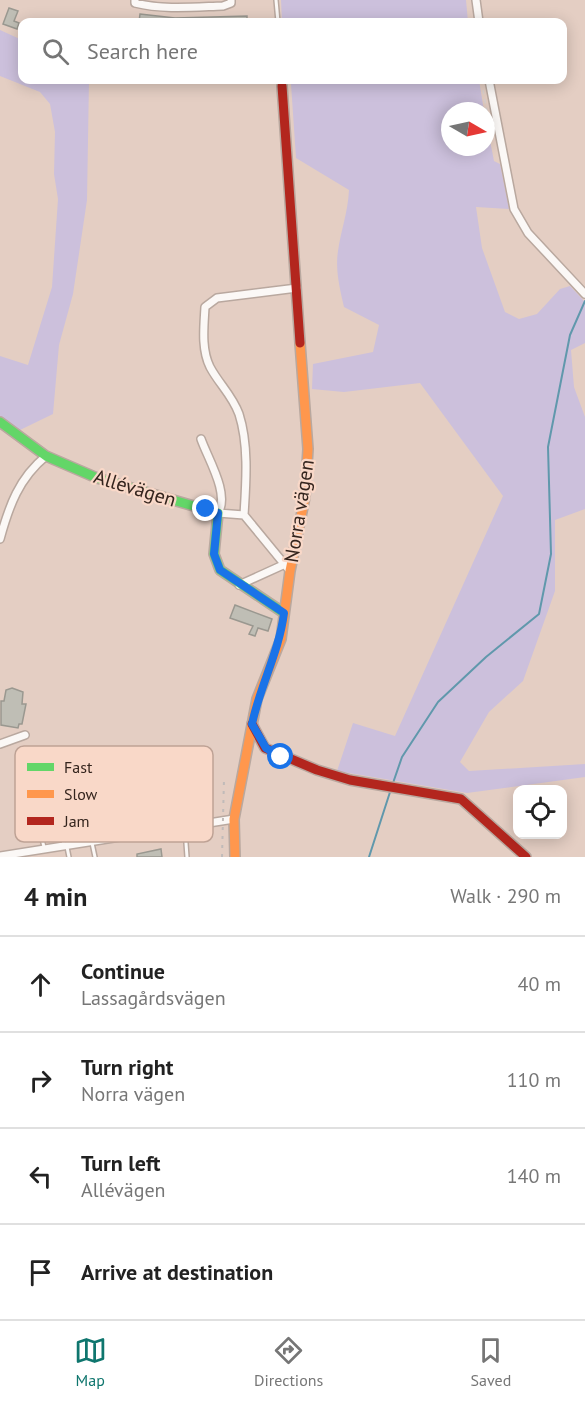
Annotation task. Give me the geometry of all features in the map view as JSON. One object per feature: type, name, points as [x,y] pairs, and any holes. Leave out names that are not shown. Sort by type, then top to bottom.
[{"type":"street","points":[[135,2],[167,7],[223,6],[231,3],[231,0]]},
{"type":"street","points":[[476,0],[478,18]]},
{"type":"street","name":"Norra vägen","points":[[235,857],[234,819],[257,699],[281,639],[286,568],[305,497],[308,448],[282,84]]},
{"type":"street","points":[[490,84],[514,209],[528,232],[585,294]]},
{"type":"street","points":[[244,515],[244,451],[239,416],[230,393],[209,366],[204,340],[205,307],[217,298],[297,288]]},
{"type":"street","name":"Allévägen","points":[[0,422],[46,456],[97,478],[218,513]]},
{"type":"street","points":[[201,439],[220,488],[223,504],[218,513],[215,562],[220,570],[239,585],[264,597],[284,613]]},
{"type":"street","points":[[0,539],[7,513],[19,487],[29,470],[46,456]]},
{"type":"street","points":[[218,513],[244,515],[262,534],[286,568],[239,585]]},
{"type":"street","points":[[252,724],[266,748],[281,757],[317,770],[350,780],[461,799],[526,857]]},
{"type":"street","points":[[0,744],[25,735]]},
{"type":"street","points":[[213,822],[234,819]]},
{"type":"street","points":[[0,856],[92,842]]},
{"type":"lane","points":[[276,0],[278,18]]},
{"type":"lane","points":[[42,842],[44,849]]},
{"type":"lane","points":[[64,842],[69,857]]},
{"type":"lane","points":[[92,842],[95,857]]},
{"type":"lane","points":[[186,842],[187,857]]},
{"type":"path","points":[[483,88],[486,102]]},
{"type":"shaded area","points":[[281,0],[466,0],[468,18],[282,18]]},
{"type":"shaded area","points":[[0,30],[18,38],[18,83],[0,76]]},
{"type":"shaded area","points":[[20,84],[89,84],[87,200],[73,294],[59,345],[53,414],[20,430],[0,416],[0,356],[28,365],[52,287],[58,199],[54,174],[55,132],[50,104],[40,92]]},
{"type":"shaded area","points":[[291,84],[480,84],[483,102],[441,102],[441,156],[493,156],[494,161],[500,164],[509,209],[476,207],[482,248],[505,312],[519,319],[537,314],[560,289],[570,286],[585,302],[585,343],[571,350],[574,387],[585,417],[585,509],[555,520],[555,591],[523,681],[489,712],[460,762],[469,771],[585,764],[585,777],[467,793],[337,771],[353,723],[395,736],[503,496],[420,383],[344,392],[312,389],[313,364],[373,352],[379,325],[344,307],[338,279],[337,258],[349,190],[296,158]]},
{"type":"building","points":[[9,8],[18,11],[14,21],[18,23],[17,29],[3,24]]},
{"type":"building","points":[[140,14],[175,18],[140,18]]},
{"type":"building","points":[[247,16],[247,18],[175,18]]},
{"type":"building","points":[[235,605],[272,619],[268,631],[258,628],[255,636],[249,634],[253,626],[230,618]]},
{"type":"building","points":[[12,688],[23,692],[22,704],[26,704],[22,724],[19,724],[18,728],[1,725],[1,701],[4,701],[6,690]]},
{"type":"building","points":[[161,849],[162,857],[137,857],[137,854]]},
{"type":"waterway","points":[[393,783],[402,757],[438,702],[486,657],[539,614],[551,554],[548,447],[570,335],[585,301]]},
{"type":"waterway","points":[[369,857],[391,789]]},
{"type":"railway","points":[[222,857],[224,779]]},
{"type":"traffic: fast","points":[[0,422],[46,456],[97,478],[218,513],[214,554],[220,570],[284,613]]},
{"type":"traffic: slow","points":[[235,857],[234,819],[257,699],[281,639],[290,571],[305,497],[308,449],[300,343]]},
{"type":"traffic: jam","points":[[282,86],[300,343]]},
{"type":"traffic: jam","points":[[252,724],[265,748],[317,770],[350,780],[461,799],[526,857]]},
{"type":"route","points":[[206,509],[218,513],[214,554],[215,562],[220,570],[239,585],[264,597],[284,613],[281,639],[264,678],[252,724],[266,748],[281,757]]}]
